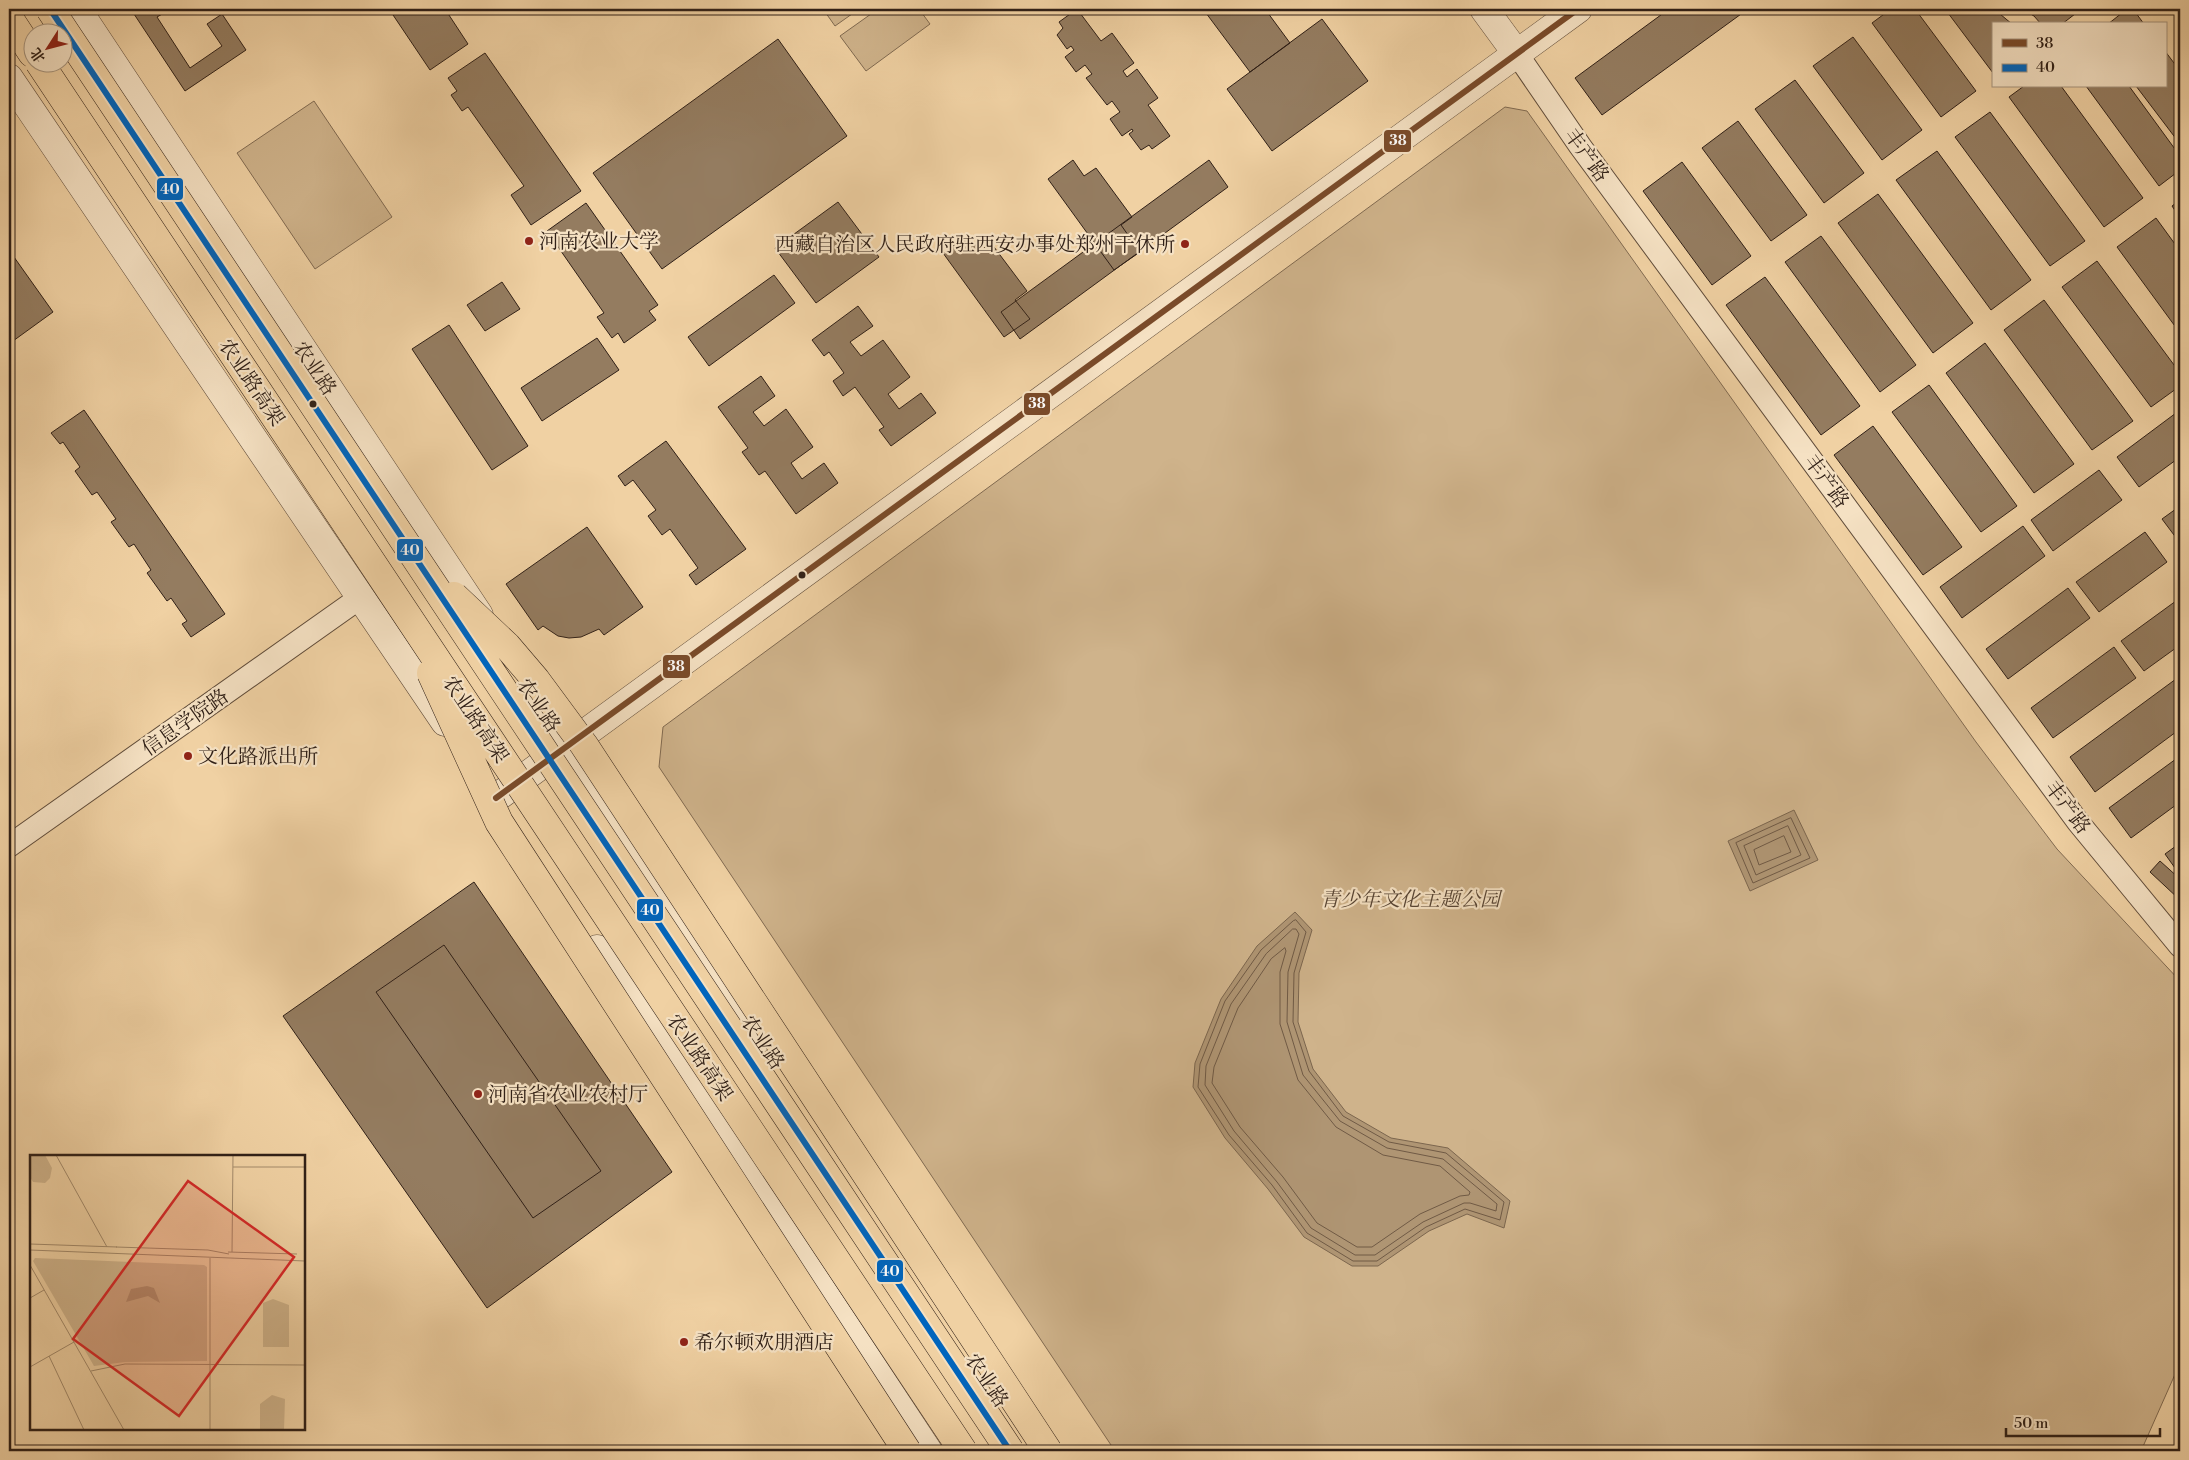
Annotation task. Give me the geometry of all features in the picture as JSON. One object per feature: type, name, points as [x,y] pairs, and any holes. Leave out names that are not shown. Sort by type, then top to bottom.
[{"type":"highway","name":"农业路高架","points":[[50,9],[1010,1451]]},
{"type":"highway","points":[[9,18],[22,38]]},
{"type":"highway","name":"农业路高架","points":[[46,72],[963,1451]]},
{"type":"highway","points":[[420,564],[507,646],[536,680],[584,745],[1048,1451]]},
{"type":"highway","points":[[403,610],[451,721],[499,822],[907,1451]]},
{"type":"street","name":"农业路","points":[[77,9],[1035,1451]]},
{"type":"street","name":"丰产路","points":[[1484,9],[1586,154],[2078,822],[2180,946]]},
{"type":"street","points":[[496,798],[1578,9]]},
{"type":"street","points":[[9,78],[496,798],[928,1451]]},
{"type":"street","name":"信息学院路","points":[[9,846],[361,597]]},
{"type":"green space","points":[[823,9],[859,9],[835,26]]},
{"type":"green space","points":[[878,9],[919,9],[930,24],[866,71],[840,36]]},
{"type":"green space","points":[[314,101],[392,217],[315,269],[237,153]]},
{"type":"green space","name":"青少年文化主题公园","points":[[1505,107],[1527,111],[1976,742],[2057,849],[2180,981],[2180,1363],[2141,1451],[1115,1451],[659,767],[663,727]]},
{"type":"water","points":[[1794,810],[1818,860],[1750,891],[1728,841]]},
{"type":"water","points":[[1295,912],[1312,930],[1299,973],[1298,1022],[1313,1069],[1346,1112],[1391,1138],[1448,1148],[1510,1201],[1504,1228],[1467,1214],[1429,1231],[1378,1266],[1352,1266],[1304,1237],[1268,1189],[1225,1138],[1193,1087],[1195,1063],[1221,999],[1257,946]]},
{"type":"building","points":[[141,9],[171,9],[157,17],[190,68],[222,46],[207,24],[222,14],[246,50],[185,91],[134,14]]},
{"type":"building","points":[[389,9],[445,9],[468,44],[430,70]]},
{"type":"building","points":[[1077,9],[1101,41],[1112,33],[1134,63],[1123,71],[1127,77],[1137,69],[1158,98],[1148,105],[1170,136],[1152,149],[1149,145],[1141,150],[1129,134],[1133,131],[1132,129],[1122,136],[1110,119],[1120,112],[1112,101],[1107,105],[1086,78],[1092,74],[1085,65],[1076,72],[1065,57],[1074,50],[1071,46],[1067,49],[1057,35],[1063,28],[1059,22]]},
{"type":"building","points":[[1203,9],[1265,9],[1290,43],[1250,72]]},
{"type":"building","points":[[1669,9],[1748,9],[1602,115],[1575,78]]},
{"type":"building","points":[[1891,9],[1915,9],[1976,91],[1941,117],[1872,23]]},
{"type":"building","points":[[1945,9],[1994,9],[2010,22],[1992,22],[1992,72]]},
{"type":"building","points":[[2022,9],[2071,9],[2075,14],[2065,22],[2039,22],[2034,16]]},
{"type":"building","points":[[2127,9],[2133,9],[2143,22],[2111,22]]},
{"type":"building","points":[[1322,19],[1368,81],[1272,151],[1227,89]]},
{"type":"building","points":[[1853,37],[1922,130],[1882,160],[1813,66]]},
{"type":"building","points":[[778,39],[847,136],[662,269],[593,173]]},
{"type":"building","points":[[2166,52],[2180,71],[2180,144],[2138,88],[2166,88]]},
{"type":"building","points":[[485,53],[581,191],[531,225],[511,195],[524,186],[468,107],[462,111],[451,95],[457,91],[448,78]]},
{"type":"building","points":[[1795,80],[1864,173],[1824,203],[1755,109]]},
{"type":"building","points":[[2021,88],[2062,88],[2143,198],[2104,227],[2009,97]]},
{"type":"building","points":[[2087,88],[2130,88],[2180,156],[2180,170],[2159,186]]},
{"type":"building","points":[[1990,112],[2085,241],[2050,266],[1955,137]]},
{"type":"building","points":[[1738,121],[1807,215],[1771,241],[1702,148]]},
{"type":"building","points":[[1937,151],[2031,280],[1991,310],[1896,180]]},
{"type":"building","points":[[1073,160],[1084,176],[1096,168],[1132,217],[1121,225],[1140,252],[1114,270],[1048,179]]},
{"type":"building","points":[[1209,160],[1228,187],[1020,339],[1001,312]]},
{"type":"building","points":[[1682,162],[1751,256],[1712,285],[1643,191]]},
{"type":"building","points":[[1878,194],[1973,323],[1933,353],[1838,223]]},
{"type":"building","points":[[2180,200],[2180,218],[2172,206]]},
{"type":"building","points":[[838,202],[879,257],[816,303],[775,248]]},
{"type":"building","points":[[586,203],[658,305],[649,311],[656,320],[624,343],[618,333],[612,338],[597,317],[604,313],[547,231]]},
{"type":"building","points":[[2156,218],[2180,251],[2180,333],[2117,247]]},
{"type":"building","points":[[968,235],[980,251],[991,243],[1027,291],[1015,300],[1030,319],[1004,337],[943,253]]},
{"type":"building","points":[[1821,236],[1916,365],[1880,392],[1785,262]]},
{"type":"building","points":[[9,250],[53,312],[13,341],[9,335]]},
{"type":"building","points":[[2097,261],[2180,373],[2180,386],[2151,407],[2062,287]]},
{"type":"building","points":[[774,275],[795,303],[709,366],[688,337]]},
{"type":"building","points":[[1765,277],[1860,406],[1821,435],[1726,305]]},
{"type":"building","points":[[502,282],[520,309],[485,331],[467,305]]},
{"type":"building","points":[[2044,300],[2133,421],[2092,450],[2004,330]]},
{"type":"building","points":[[858,306],[873,326],[850,342],[861,356],[883,340],[910,377],[888,394],[899,409],[921,393],[936,413],[891,446],[879,430],[884,427],[855,387],[843,396],[833,381],[844,373],[829,352],[824,356],[812,340]]},
{"type":"building","points":[[449,325],[528,446],[492,470],[412,349]]},
{"type":"building","points":[[597,338],[619,370],[542,421],[521,388]]},
{"type":"building","points":[[1985,343],[2074,464],[2034,493],[1946,373]]},
{"type":"building","points":[[761,376],[775,396],[753,412],[764,426],[786,409],[813,447],[791,463],[802,479],[824,463],[838,483],[796,514],[765,471],[759,475],[742,452],[748,448],[718,407]]},
{"type":"building","points":[[1929,385],[2017,506],[1981,532],[1892,412]]},
{"type":"building","points":[[84,410],[225,614],[191,637],[182,624],[187,621],[171,598],[167,601],[147,573],[151,570],[134,544],[129,547],[111,522],[116,519],[97,492],[92,495],[75,471],[80,467],[63,442],[60,444],[51,433]]},
{"type":"building","points":[[2180,410],[2180,457],[2139,487],[2117,457]]},
{"type":"building","points":[[1873,426],[1962,547],[1923,575],[1834,455]]},
{"type":"building","points":[[666,441],[746,549],[696,585],[689,575],[698,568],[670,529],[662,535],[648,516],[656,510],[633,480],[625,486],[618,476]]},
{"type":"building","points":[[2099,470],[2122,500],[2053,551],[2031,520]]},
{"type":"building","points":[[2180,506],[2180,543],[2162,519]]},
{"type":"building","points":[[2023,526],[2045,556],[1962,618],[1940,587]]},
{"type":"building","points":[[587,527],[643,607],[604,635],[599,629],[581,637],[569,638],[558,636],[543,626],[538,630],[506,584]]},
{"type":"building","points":[[2145,532],[2167,562],[2099,612],[2076,582]]},
{"type":"building","points":[[2068,588],[2090,618],[2008,679],[1986,649]]},
{"type":"building","points":[[2180,598],[2180,645],[2144,671],[2121,641]]},
{"type":"building","points":[[2114,647],[2136,678],[2053,738],[2031,708]]},
{"type":"building","points":[[2180,676],[2180,729],[2095,792],[2070,757]]},
{"type":"building","points":[[2180,756],[2180,802],[2131,838],[2109,808]]},
{"type":"building","points":[[2180,843],[2180,875],[2165,854]]},
{"type":"building","points":[[2160,861],[2180,879],[2180,900],[2150,872]]},
{"type":"building","name":"河南省农业农村厅","points":[[474,882],[672,1172],[487,1308],[283,1016]]},
{"type":"building","points":[[444,945],[601,1171],[533,1218],[376,992]]},
{"type":"transit line","name":"40","points":[[50,9],[1010,1451]]},
{"type":"transit line","name":"38","points":[[496,798],[1578,9]]},
{"type":"place","name":"河南农业大学","points":[[529,241]]},
{"type":"place","name":"西藏自治区人民政府驻西安办事处郑州干休所","points":[[1185,244]]},
{"type":"place","name":"文化路派出所","points":[[188,756]]},
{"type":"place","name":"河南省农业农村厅","points":[[478,1094]]},
{"type":"place","name":"希尔顿欢朋酒店","points":[[684,1342]]}]
